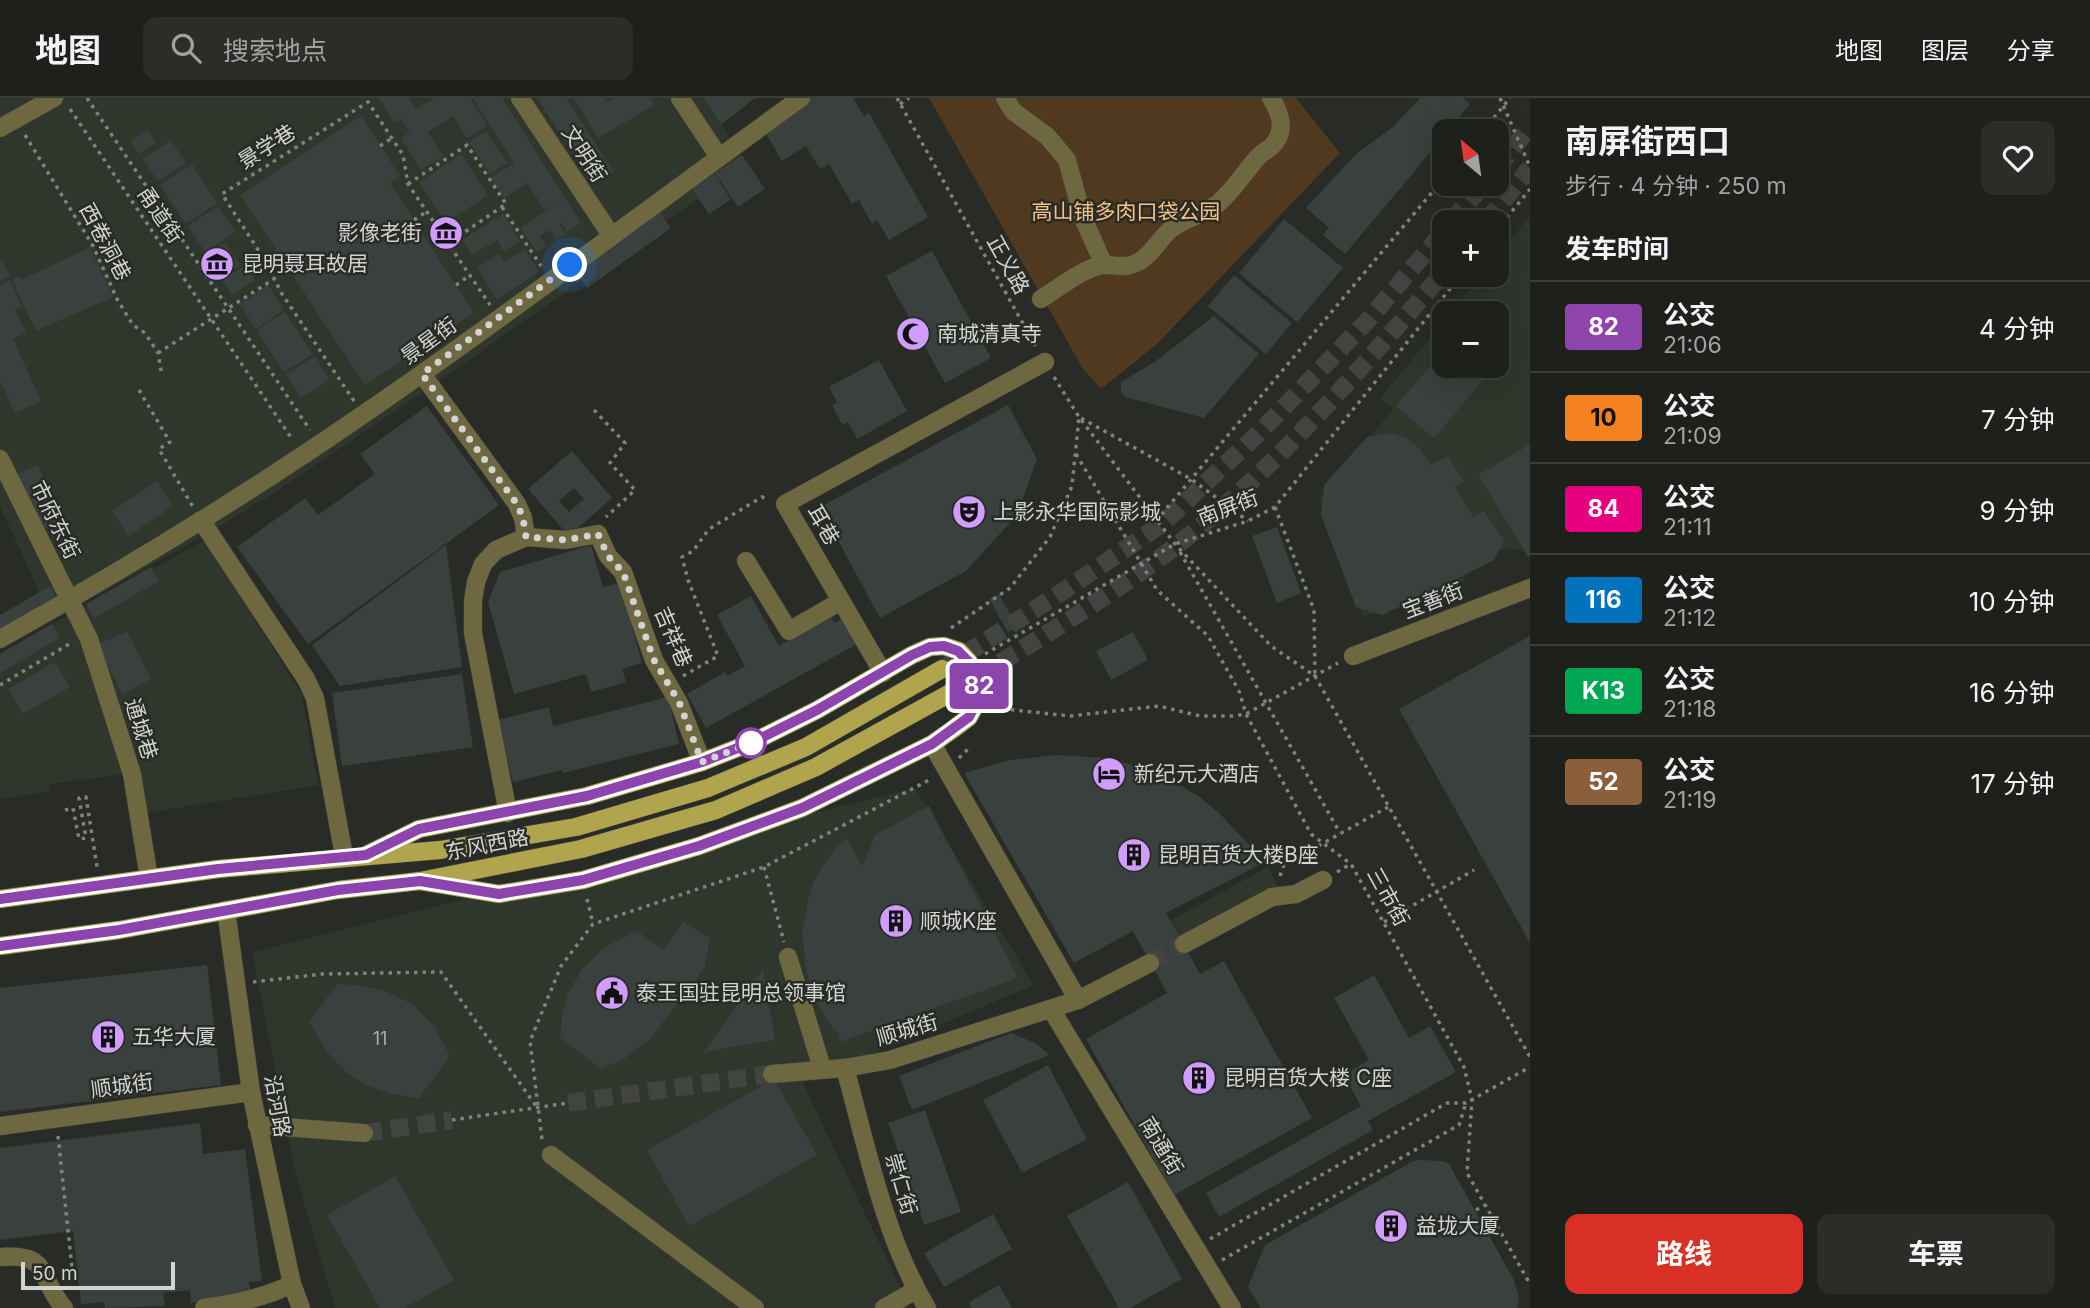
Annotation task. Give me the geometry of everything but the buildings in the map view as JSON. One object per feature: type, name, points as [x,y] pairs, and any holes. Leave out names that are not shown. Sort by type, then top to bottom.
[{"type":"main road","points":[[366,855],[419,829],[587,796],[702,762],[753,742],[817,710],[930,647],[944,646],[958,651],[969,662],[979,688],[977,702],[969,717],[932,744],[802,808],[699,846],[583,880],[499,894],[420,881]]},
{"type":"main road","name":"东风西路","points":[[0,899],[218,869],[440,849],[576,827],[708,789],[806,747],[942,669]]},
{"type":"main road","name":"东风西路","points":[[0,946],[119,930],[338,890],[420,881],[581,849],[716,810],[816,767],[954,691]]},
{"type":"street","name":"文明街","points":[[520,98],[611,235]]},
{"type":"street","points":[[680,98],[719,157]]},
{"type":"street","name":"景星街","points":[[0,639],[70,600],[201,520],[363,415],[801,98]]},
{"type":"street","points":[[1005,98],[1013,111],[1048,137],[1067,160],[1083,218],[1104,265]]},
{"type":"street","points":[[1041,299],[1091,269],[1104,265],[1121,268],[1135,264],[1152,253],[1161,238],[1176,225],[1199,215],[1224,197],[1279,137],[1279,111],[1271,98]]},
{"type":"street","points":[[6,130],[60,101]]},
{"type":"street","points":[[785,504],[1045,362]]},
{"type":"street","points":[[422,374],[517,504],[523,518],[526,537]]},
{"type":"street","name":"市府东街","points":[[0,460],[70,600]]},
{"type":"street","name":"耳巷","points":[[785,504],[883,673]]},
{"type":"street","points":[[201,520],[306,679],[315,698],[344,856]]},
{"type":"street","points":[[508,813],[473,633],[476,582],[483,564],[496,550],[526,537],[566,540],[598,534]]},
{"type":"street","name":"吉祥巷","points":[[598,534],[608,556],[623,572],[654,660],[679,702],[702,762]]},
{"type":"street","points":[[746,561],[789,631],[841,601]]},
{"type":"street","name":"宝善街","points":[[1353,656],[1530,588]]},
{"type":"street","name":"通城巷","points":[[70,600],[87,634],[132,774],[149,878]]},
{"type":"street","points":[[932,744],[1078,1000]]},
{"type":"street","points":[[1184,944],[1272,897],[1296,894],[1323,880]]},
{"type":"street","name":"沿河路","points":[[226,910],[257,1125],[292,1284],[301,1308]]},
{"type":"street","points":[[788,957],[822,1068]]},
{"type":"street","name":"顺城街","points":[[772,1074],[845,1068],[890,1060],[1078,1000],[1150,963]]},
{"type":"street","name":"南通街","points":[[1051,1009],[1232,1308]]},
{"type":"street","name":"崇仁街","points":[[845,1068],[894,1239],[916,1290],[927,1308]]},
{"type":"street","name":"顺城街","points":[[0,1126],[251,1092]]},
{"type":"street","points":[[257,1125],[364,1133]]},
{"type":"street","points":[[551,1155],[755,1308]]},
{"type":"street","points":[[0,1257],[21,1256],[35,1260],[62,1304]]},
{"type":"street","points":[[204,1308],[273,1294],[292,1284]]},
{"type":"street","points":[[884,1308],[916,1290]]},
{"type":"path","name":"甬道街","points":[[87,98],[319,444]]},
{"type":"path","name":"正义路","points":[[897,98],[1045,362],[1079,416],[1175,544]]},
{"type":"path","points":[[900,104],[909,98]]},
{"type":"path","points":[[1500,98],[1530,167]]},
{"type":"path","points":[[1493,119],[1510,98]]},
{"type":"path","name":"甬道街","points":[[60,101],[302,455]]},
{"type":"path","name":"景学巷","points":[[363,415],[222,194],[369,102],[403,155],[408,184],[499,318]]},
{"type":"path","name":"西卷洞巷","points":[[6,130],[48,171],[91,239],[133,325],[145,333],[158,353]]},
{"type":"path","points":[[380,146],[392,138]]},
{"type":"path","points":[[408,184],[467,145],[506,204],[447,244]]},
{"type":"path","points":[[1509,215],[1530,189]]},
{"type":"path","name":"南屏街","points":[[1156,522],[1432,192]]},
{"type":"path","points":[[502,207],[550,280]]},
{"type":"path","points":[[414,220],[426,212]]},
{"type":"path","points":[[456,285],[469,276]]},
{"type":"path","points":[[162,376],[158,353],[274,279]]},
{"type":"path","name":"南屏街","points":[[969,662],[1175,544],[1248,521],[1275,507],[1451,287]]},
{"type":"path","points":[[139,390],[170,442],[159,449],[201,520]]},
{"type":"path","points":[[594,410],[625,443],[610,463],[635,490],[601,521],[598,534]]},
{"type":"path","points":[[942,634],[1010,588],[1050,537],[1072,486],[1079,416],[1191,480],[1248,521]]},
{"type":"path","name":"三市街","points":[[1076,454],[1157,590],[1208,636],[1239,691],[1246,714],[1311,834],[1351,864],[1464,1067],[1472,1100],[1466,1173],[1530,1284]]},
{"type":"path","name":"耳巷","points":[[668,684],[718,656],[688,580],[682,557],[693,551],[709,529],[762,497],[785,504]]},
{"type":"path","points":[[1275,507],[1314,610],[1315,676]]},
{"type":"path","points":[[1175,544],[1339,833]]},
{"type":"path","name":"三市街","points":[[1175,544],[1271,646],[1315,676],[1530,1057]]},
{"type":"path","points":[[0,685],[87,634]]},
{"type":"path","points":[[969,717],[1005,709],[1070,716],[1159,706],[1200,716],[1246,714],[1353,656]]},
{"type":"path","points":[[551,1155],[544,1150],[530,1041],[561,966],[593,924],[764,867],[948,771],[970,747]]},
{"type":"path","points":[[65,810],[73,808],[79,839],[86,838],[79,798],[86,797],[100,885]]},
{"type":"path","points":[[1272,897],[1284,865],[1388,807]]},
{"type":"path","points":[[764,867],[788,957]]},
{"type":"path","points":[[1384,922],[1474,870]]},
{"type":"path","points":[[583,880],[593,924]]},
{"type":"path","points":[[236,984],[322,974],[441,972],[537,1108]]},
{"type":"path","points":[[1196,1247],[1447,1103],[1466,1103],[1530,1067]]},
{"type":"path","points":[[452,1120],[568,1103]]},
{"type":"path","points":[[1209,1268],[1459,1125],[1466,1103]]},
{"type":"path","points":[[56,1118],[72,1269],[62,1304]]},
{"type":"path","points":[[1476,1210],[1485,1205]]},
{"type":"shaded area","points":[[0,98],[704,98],[747,164],[434,385],[269,496],[198,539],[52,620],[0,506]]},
{"type":"shaded area","points":[[1530,216],[1530,444],[1479,475],[1524,551],[1509,548],[1491,554],[1467,574],[1463,582],[1363,617],[1319,498],[1393,409],[1380,398],[1432,335],[1432,378],[1509,378],[1509,301],[1460,301],[1471,287],[1509,287],[1509,241]]},
{"type":"shaded area","points":[[205,540],[302,695],[318,785],[134,815],[126,774],[49,784],[49,791],[0,799],[0,653]]},
{"type":"shaded area","points":[[915,788],[1034,985],[803,1083],[910,1308],[335,1308],[296,1176],[252,952]]},
{"type":"shaded area","points":[[1268,867],[1279,888],[1155,956],[1144,935]]},
{"type":"green space","name":"高山铺多肉口袋公园","points":[[929,98],[1296,98],[1340,153],[1157,344],[1101,389],[1083,369]]},
{"type":"tunnel","points":[[1509,153],[1530,127]]},
{"type":"tunnel","points":[[1496,210],[1530,168]]},
{"type":"tunnel","points":[[1461,210],[1474,196]]},
{"type":"tunnel","points":[[942,669],[1162,524],[1260,432],[1369,319],[1432,245]]},
{"type":"tunnel","points":[[954,691],[1113,591],[1203,524],[1240,492],[1311,421],[1432,286]]},
{"type":"tunnel","points":[[1150,963],[1184,944]]},
{"type":"tunnel","points":[[568,1103],[772,1074]]},
{"type":"tunnel","points":[[364,1133],[452,1120]]},
{"type":"bus line","name":"82","points":[[0,899],[218,869],[366,855],[419,829],[587,796],[702,762],[753,742],[930,647],[944,646],[958,651],[969,662],[979,688],[977,702],[969,717],[932,744],[802,808],[699,846],[583,880],[499,894],[420,881],[338,890],[119,930],[0,946]]},
{"type":"place","name":"影像老街","points":[[446,233]]},
{"type":"place","name":"昆明聂耳故居","points":[[217,264]]},
{"type":"place","name":"南城清真寺","points":[[913,334]]},
{"type":"place","name":"上影永华国际影城","points":[[969,512]]},
{"type":"place","name":"新纪元大酒店","points":[[1109,774]]},
{"type":"place","name":"昆明百货大楼B座","points":[[1134,855]]},
{"type":"place","name":"顺城K座","points":[[896,921]]},
{"type":"place","name":"泰王国驻昆明总领事馆","points":[[612,993]]},
{"type":"place","name":"五华大厦","points":[[108,1037]]},
{"type":"place","name":"昆明百货大楼 C座","points":[[1199,1078]]},
{"type":"place","name":"益垅大厦","points":[[1391,1226]]},
{"type":"route","points":[[570,265],[422,374],[517,504],[523,518],[526,537],[566,540],[598,534],[608,556],[623,572],[654,660],[679,702],[702,762],[753,742],[751,743]]}]
